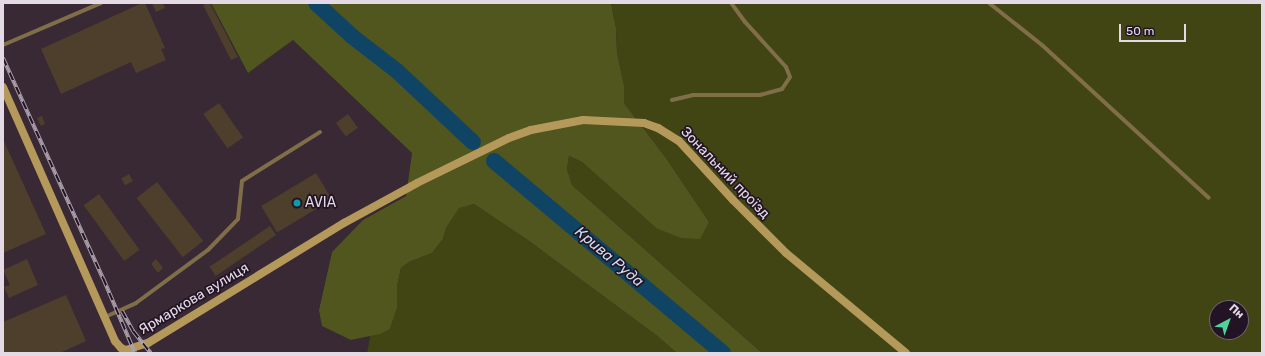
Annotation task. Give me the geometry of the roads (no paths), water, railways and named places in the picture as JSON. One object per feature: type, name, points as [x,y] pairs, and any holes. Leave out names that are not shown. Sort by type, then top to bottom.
[{"type":"street","name":"Ярмаркова вулиця","points":[[3,87],[115,341],[122,348],[131,349],[148,343],[344,223],[401,192]]},
{"type":"street","name":"Зональний проїзд","points":[[401,192],[509,138],[548,125],[583,120],[614,120],[644,123],[658,128],[679,140],[733,200],[786,253],[906,353]]},
{"type":"lane","points":[[3,45],[101,3]]},
{"type":"lane","points":[[672,100],[693,95],[760,95],[782,89],[790,77],[786,67],[745,22],[731,3]]},
{"type":"lane","points":[[989,3],[1042,45],[1209,198]]},
{"type":"lane","points":[[105,317],[136,303],[208,250],[238,219],[242,181],[320,132]]},
{"type":"waterway","name":"Крива Руда","points":[[316,3],[353,37],[397,71],[473,142]]},
{"type":"waterway","name":"Крива Руда","points":[[494,161],[723,353]]},
{"type":"railway","points":[[3,58],[103,278],[135,353]]},
{"type":"railway","points":[[122,311],[133,331],[151,353]]},
{"type":"place","name":"AVIA","points":[[297,203]]}]
